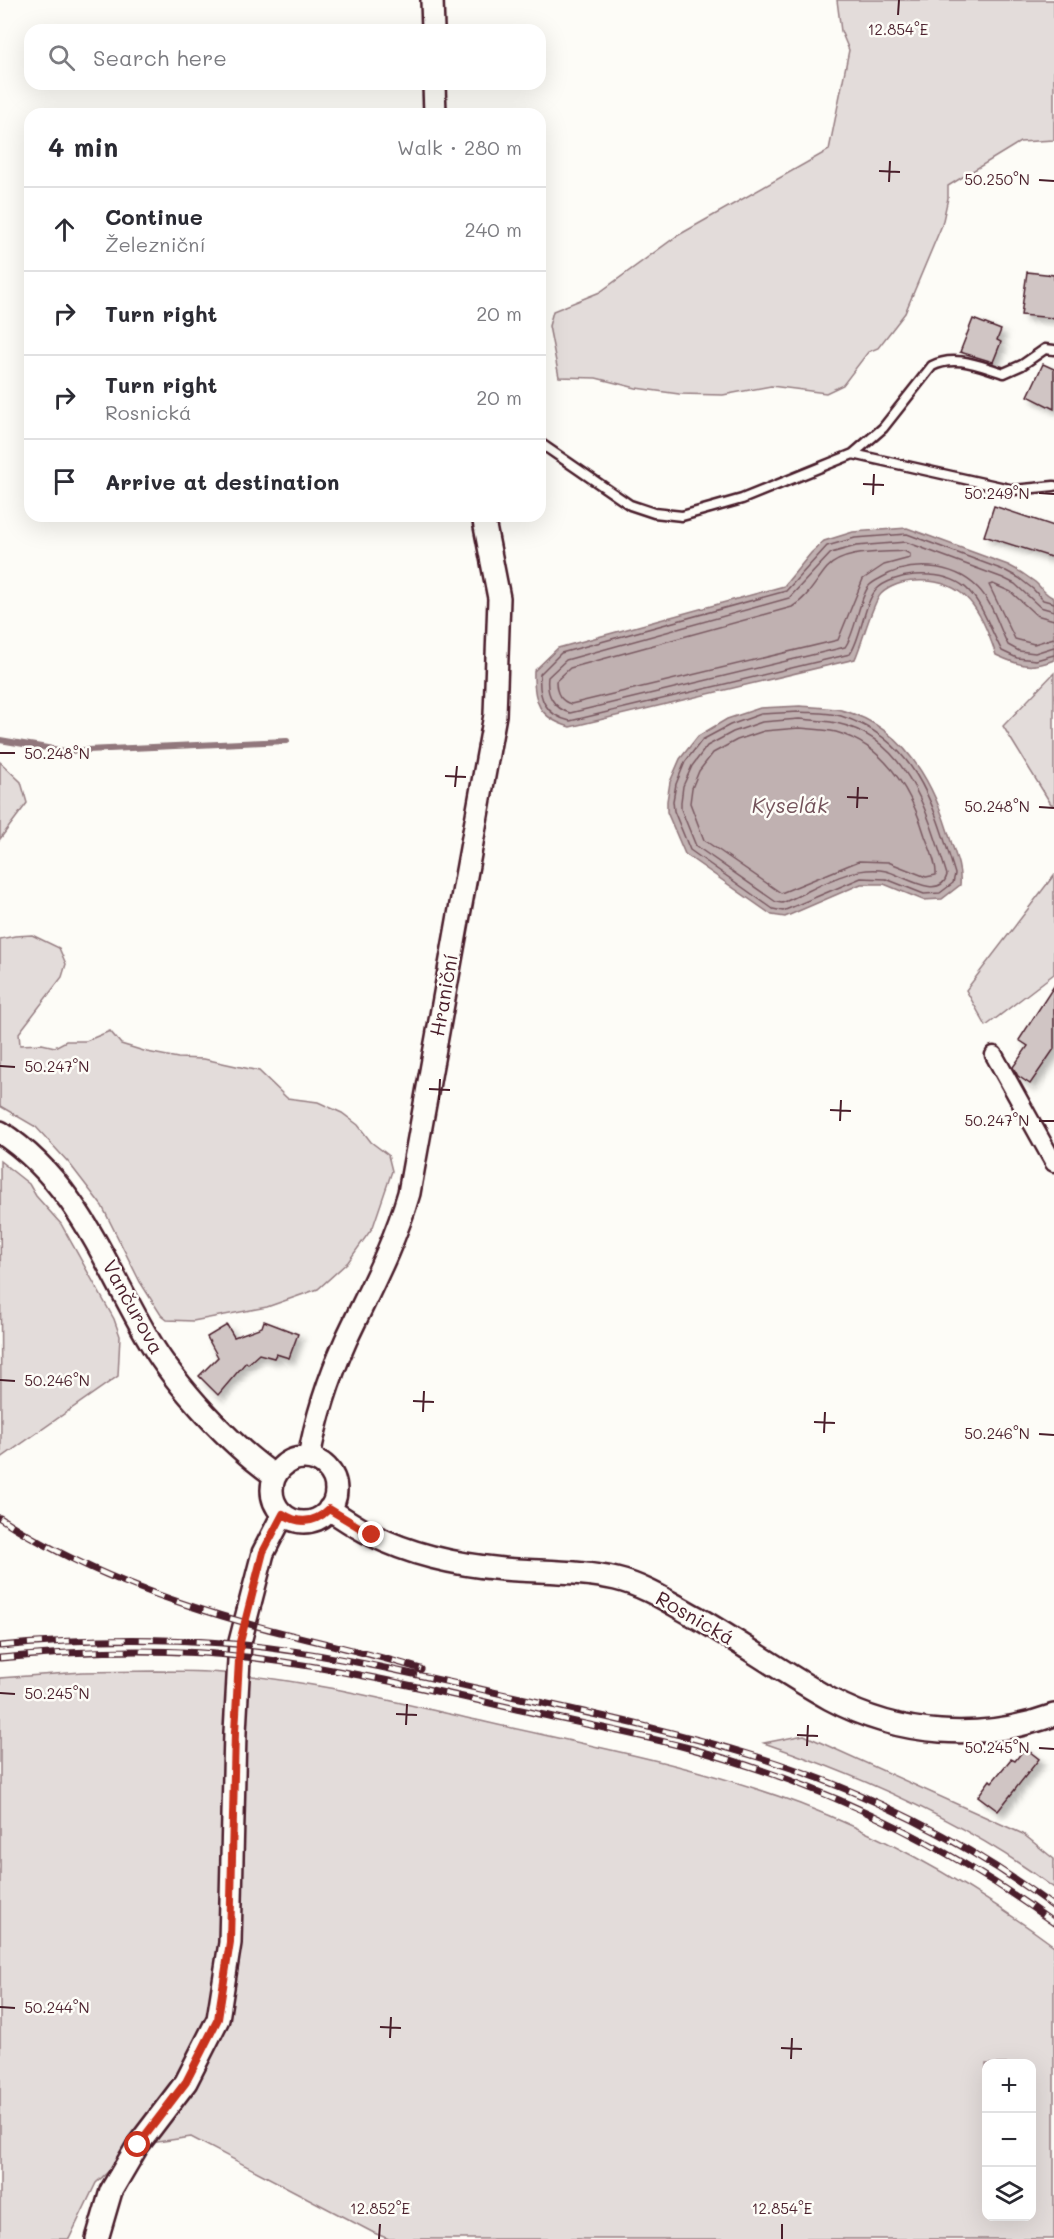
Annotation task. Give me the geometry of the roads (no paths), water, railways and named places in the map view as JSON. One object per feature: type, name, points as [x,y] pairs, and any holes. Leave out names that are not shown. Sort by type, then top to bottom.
[{"type":"street","points":[[432,0],[433,24]]},
{"type":"street","points":[[434,90],[435,108]]},
{"type":"street","name":"Hraniční","points":[[309,1458],[321,1407],[345,1343],[386,1259],[409,1193],[495,715],[499,598],[484,522]]},
{"type":"street","points":[[994,1055],[1054,1163]]},
{"type":"street","name":"Vančurova","points":[[0,1132],[34,1158],[59,1184],[82,1216],[113,1270],[148,1340],[172,1376],[255,1462],[275,1476]]},
{"type":"street","points":[[309,1458],[324,1464],[333,1477],[336,1493],[329,1509],[315,1520],[307,1522],[298,1521],[283,1514],[277,1508],[272,1492],[275,1476],[286,1463],[309,1458]]},
{"type":"street","name":"Rosnická","points":[[329,1509],[372,1535],[406,1549],[450,1561],[500,1569],[615,1579],[641,1587],[710,1625],[830,1699],[894,1724],[920,1730],[981,1732],[1038,1721],[1054,1715]]},
{"type":"street","points":[[97,2239],[111,2191],[138,2145],[186,2082],[218,2019],[230,1942],[235,1732],[240,1642],[263,1552],[283,1514]]},
{"type":"lane","points":[[546,447],[630,505],[654,513],[682,516],[742,500],[853,453],[884,428],[932,366],[943,360],[959,360],[1004,373],[1022,365],[1045,349],[1054,350]]},
{"type":"lane","points":[[853,453],[1014,490],[1054,486]]},
{"type":"water","points":[[907,528],[1008,565],[1035,582],[1054,598],[1054,660],[1038,665],[1024,665],[996,655],[978,612],[959,592],[947,585],[911,581],[897,584],[881,594],[855,659],[570,727],[551,719],[540,707],[535,692],[534,671],[558,648],[784,586],[824,541],[853,532]]},
{"type":"water","name":"Kyselák","points":[[800,706],[836,709],[862,717],[896,741],[910,756],[922,773],[941,812],[955,851],[960,885],[942,899],[923,900],[884,884],[861,884],[785,917],[772,915],[685,854],[667,812],[670,782],[680,759],[698,736],[727,719],[760,708]]},
{"type":"waterway","points":[[0,740],[65,751],[287,741]]},
{"type":"railway","points":[[0,1518],[92,1568],[190,1606],[421,1669]]},
{"type":"railway","points":[[0,1646],[138,1639],[258,1646],[367,1664],[666,1731],[797,1770],[875,1802],[985,1860],[1054,1907]]},
{"type":"railway","points":[[0,1658],[128,1651],[191,1652],[255,1658],[384,1680],[685,1747],[783,1778],[878,1818],[968,1866],[1054,1923]]}]
